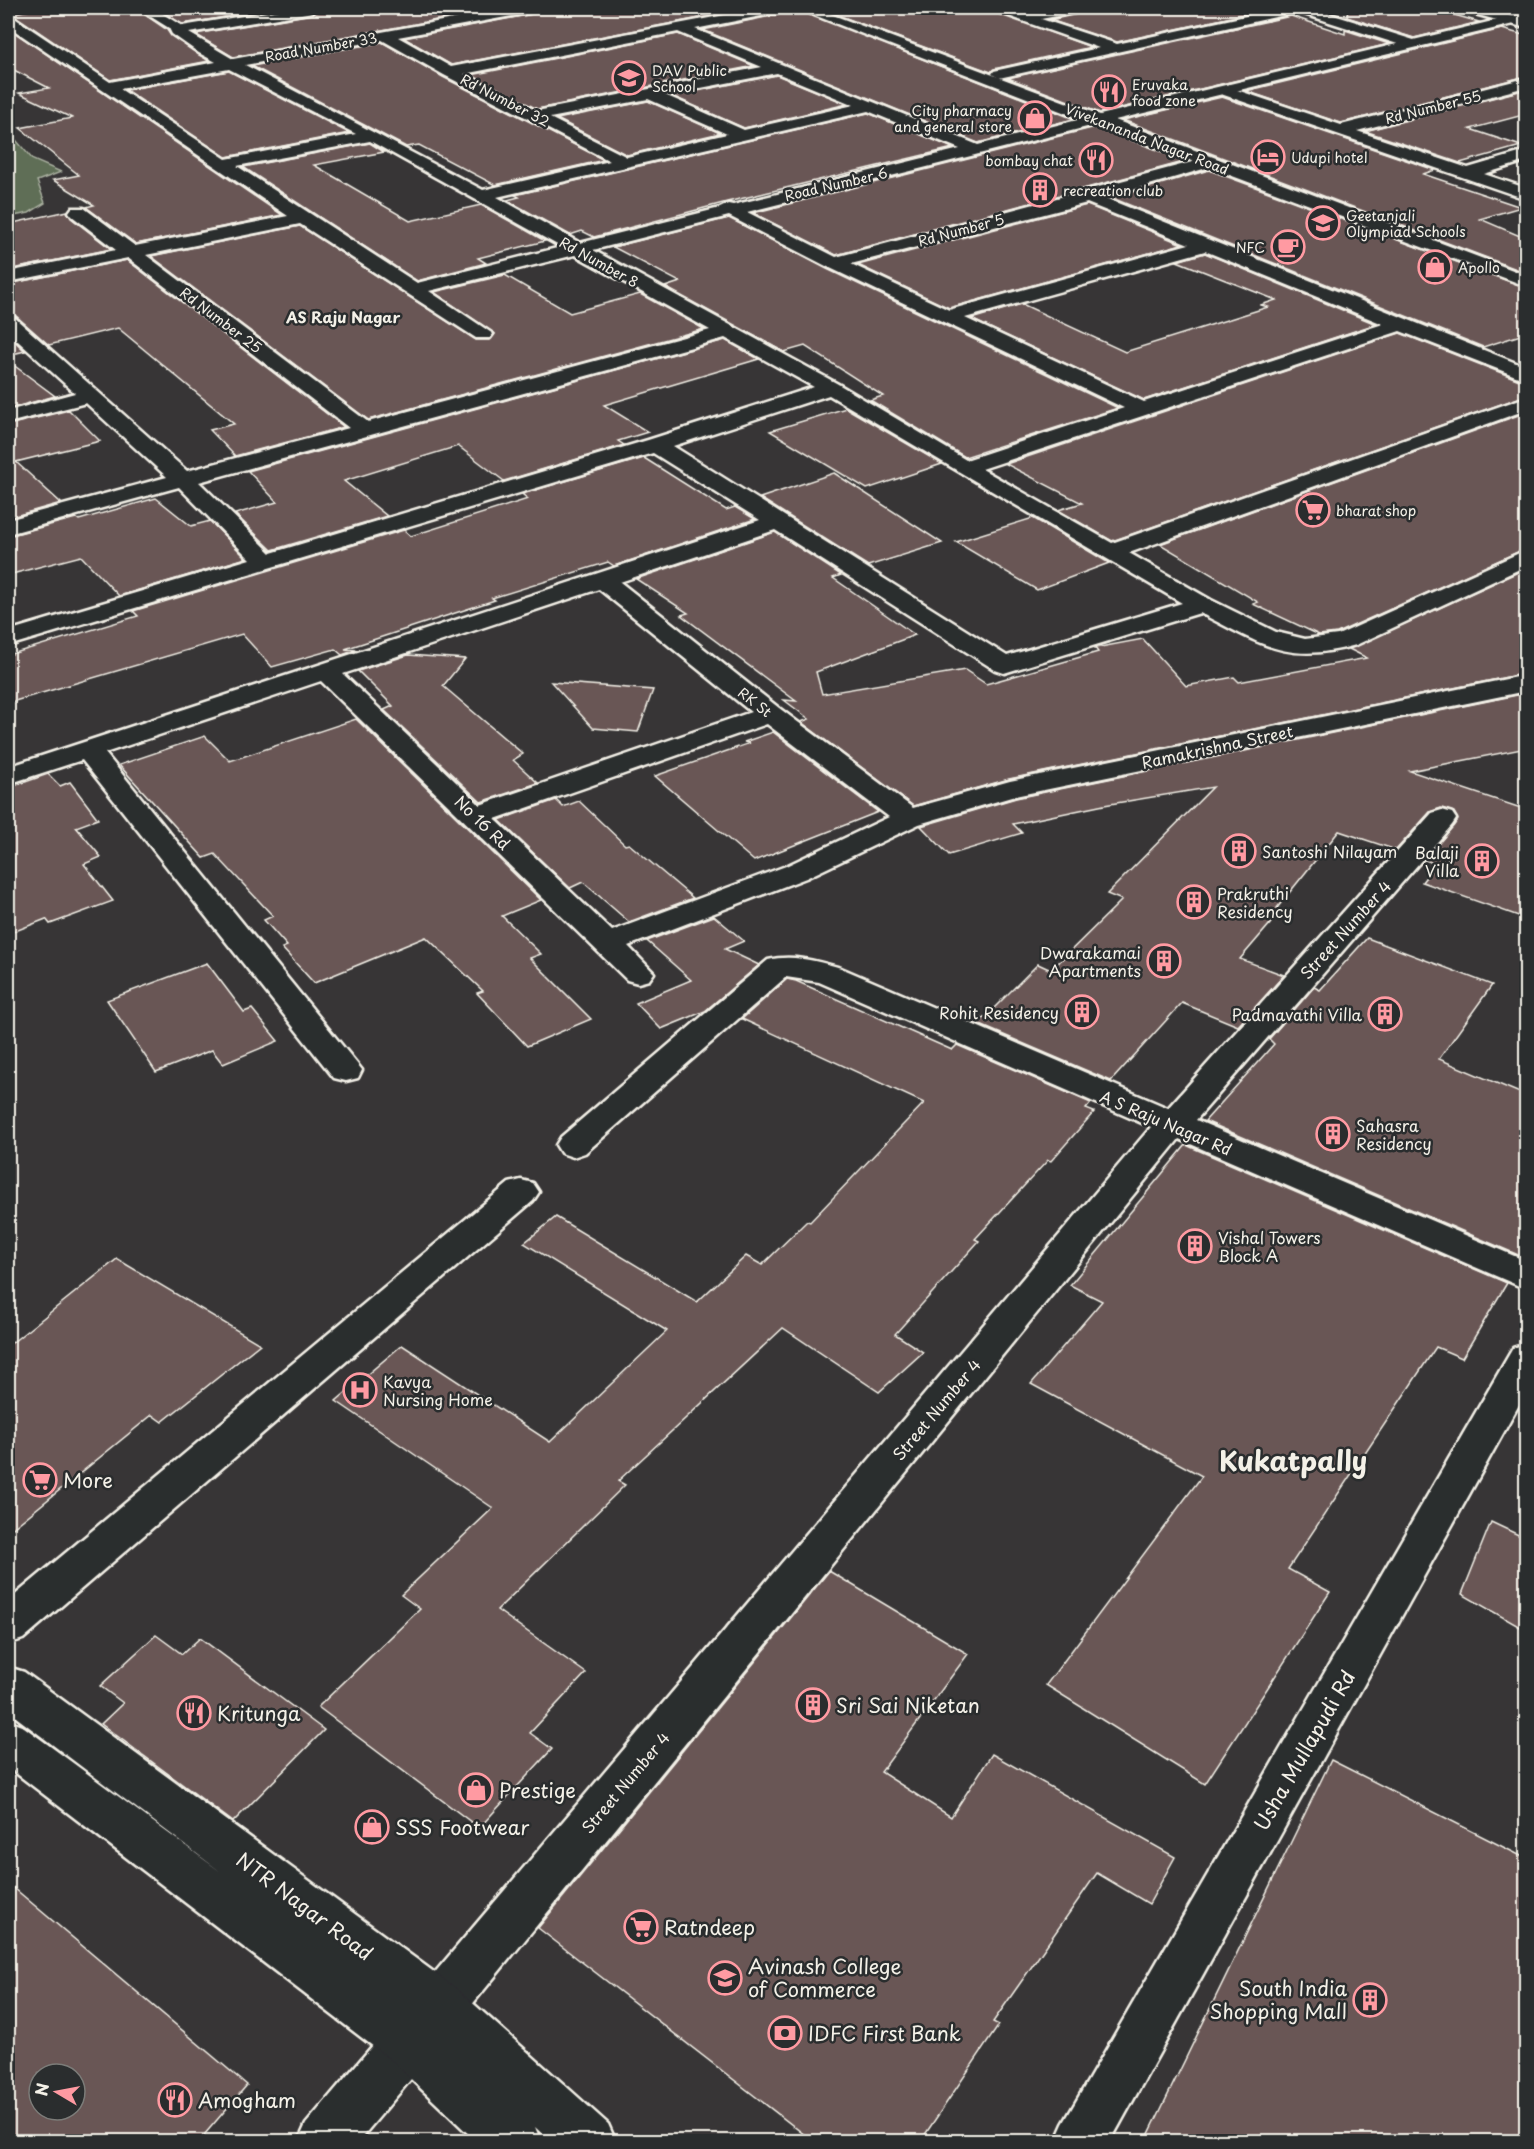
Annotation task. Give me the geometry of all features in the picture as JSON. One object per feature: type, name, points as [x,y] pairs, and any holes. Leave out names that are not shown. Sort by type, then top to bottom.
[{"type":"street","name":"Rd Number 8","points":[[144,8],[175,26],[177,31],[204,50],[372,136],[831,388],[964,468],[1202,605],[1271,638],[1304,648],[1329,646],[1347,640],[1527,557]]},
{"type":"street","points":[[177,31],[313,8]]},
{"type":"street","name":"Road Number 33","points":[[110,86],[533,8]]},
{"type":"street","points":[[449,72],[780,8]]},
{"type":"street","name":"Vivekananda Nagar Road","points":[[803,8],[1527,272]]},
{"type":"street","name":"Vivekananda Nagar Road","points":[[822,8],[999,74],[1211,162],[1527,281]]},
{"type":"street","points":[[993,8],[1116,49]]},
{"type":"street","points":[[1025,18],[1077,8]]},
{"type":"street","points":[[999,74],[1297,8],[1412,44]]},
{"type":"street","points":[[1469,8],[1522,20]]},
{"type":"street","points":[[8,20],[110,86],[303,218],[483,334]]},
{"type":"street","name":"Road Number 6","points":[[415,289],[1104,118],[1522,20]]},
{"type":"street","points":[[678,27],[977,150]]},
{"type":"street","name":"Rd Number 32","points":[[384,35],[449,72],[626,163]]},
{"type":"street","points":[[536,116],[779,68]]},
{"type":"street","name":"Rd Number 55","points":[[1340,130],[1526,84]]},
{"type":"street","points":[[1223,90],[1527,194]]},
{"type":"street","points":[[650,94],[744,136]]},
{"type":"street","points":[[482,196],[869,106]]},
{"type":"street","points":[[224,164],[372,136]]},
{"type":"street","points":[[1467,174],[1527,156]]},
{"type":"street","name":"Rd Number 5","points":[[834,263],[1088,197],[1211,162]]},
{"type":"street","points":[[1088,197],[1527,374]]},
{"type":"street","points":[[728,210],[946,317],[1144,410]]},
{"type":"street","name":"Rd Number 25","points":[[78,212],[364,429]]},
{"type":"street","points":[[8,277],[303,218]]},
{"type":"street","points":[[946,317],[1207,246]]},
{"type":"street","points":[[8,322],[17,342],[90,396],[184,480],[266,561]]},
{"type":"street","points":[[964,468],[1401,324]]},
{"type":"street","points":[[8,527],[727,331]]},
{"type":"street","points":[[8,639],[656,445],[831,388]]},
{"type":"street","points":[[8,417],[90,396]]},
{"type":"street","points":[[1109,552],[1527,403]]},
{"type":"street","points":[[656,445],[1004,665],[1202,605]]},
{"type":"street","points":[[8,777],[778,522]]},
{"type":"street","name":"RK St","points":[[604,581],[770,714],[909,818]]},
{"type":"street","name":"No 16 Rd","points":[[326,672],[638,974]]},
{"type":"street","name":"Ramakrishna Street","points":[[607,943],[796,872],[909,818],[1010,789],[1527,683]]},
{"type":"street","points":[[477,816],[770,714]]},
{"type":"street","points":[[88,750],[346,1070]]},
{"type":"street","name":"Street Number 4","points":[[324,2142],[1172,1125],[1442,819]]},
{"type":"street","name":"A S Raju Nagar Rd","points":[[573,1145],[779,967],[805,968],[830,975],[1172,1125],[1527,1276]]},
{"type":"street","points":[[8,1626],[520,1192]]},
{"type":"street","name":"Usha Mullapudi Rd","points":[[1081,2142],[1527,1358]]},
{"type":"street","name":"NTR Nagar Road","points":[[8,1686],[424,2024],[515,2142]]},
{"type":"street","name":"NTR Nagar Road","points":[[8,1741],[424,2024],[590,2142]]},
{"type":"green space","points":[[8,110],[10,133],[33,160],[61,172],[37,181],[45,203],[29,213],[8,217]]},
{"type":"building","points":[[42,8],[135,8],[167,30],[171,36],[209,61],[110,80],[14,15],[8,14]]},
{"type":"building","points":[[156,8],[281,8],[182,24]]},
{"type":"building","points":[[322,8],[503,8],[233,57],[195,34],[313,14]]},
{"type":"building","points":[[542,8],[753,8],[451,65],[404,38],[533,14]]},
{"type":"building","points":[[790,8],[1074,119],[978,143],[703,30],[781,14]]},
{"type":"building","points":[[819,8],[984,8],[1091,47],[994,69],[991,72]]},
{"type":"building","points":[[1086,8],[1268,9],[1117,42],[1050,20],[1082,13]]},
{"type":"building","points":[[1348,8],[1430,8],[1479,22],[1414,38],[1347,17]]},
{"type":"building","points":[[1291,16],[1345,34],[1345,30],[1389,44],[1100,113],[1008,78]]},
{"type":"building","points":[[8,28],[282,215],[136,244],[86,207],[94,205],[53,180],[79,175],[20,128],[72,118],[19,93],[49,88],[8,67]]},
{"type":"building","points":[[1502,29],[1527,36],[1527,76],[1341,123],[1246,91]]},
{"type":"building","points":[[678,34],[754,66],[537,109],[471,75]]},
{"type":"building","points":[[382,42],[443,77],[604,160],[495,185],[419,145],[406,147],[252,66]]},
{"type":"building","points":[[229,71],[349,133],[226,157],[126,90]]},
{"type":"building","points":[[777,75],[847,104],[744,128],[672,96]]},
{"type":"building","points":[[1527,89],[1527,114],[1470,129],[1521,146],[1460,163],[1365,131]]},
{"type":"building","points":[[1222,97],[1435,170],[1423,174],[1521,207],[1480,219],[1527,239],[1527,273],[1123,120]]},
{"type":"building","points":[[648,101],[720,133],[627,155],[557,119]]},
{"type":"building","points":[[868,113],[953,148],[727,202],[594,237],[582,231],[570,235],[507,200],[519,197],[515,195]]},
{"type":"building","points":[[1096,127],[1187,161],[836,255],[753,213]]},
{"type":"building","points":[[370,143],[384,152],[314,165],[410,221],[481,205],[545,241],[478,258],[486,263],[417,281],[243,167]]},
{"type":"building","points":[[1209,170],[1527,288],[1527,333],[1483,347],[1112,198]]},
{"type":"building","points":[[1087,205],[1182,244],[949,308],[858,265]]},
{"type":"building","points":[[67,211],[71,218],[111,249],[8,270],[8,224]]},
{"type":"building","points":[[729,218],[827,269],[1118,408],[965,457],[870,400],[883,396],[805,346],[784,352],[665,287],[680,282],[613,247]]},
{"type":"building","points":[[300,226],[476,340],[490,340],[495,334],[434,292],[505,275],[570,313],[640,294],[704,329],[368,420],[151,256]]},
{"type":"building","points":[[1205,253],[1376,324],[1144,400],[971,319],[1022,304],[1125,352],[1268,307],[1261,305],[1276,300],[1177,261]]},
{"type":"building","points":[[127,260],[344,427],[235,456],[210,430],[234,424],[118,328],[49,345],[16,316],[8,314],[8,284]]},
{"type":"building","points":[[1400,333],[1527,383],[1527,395],[1112,541],[1058,510],[1082,503],[1006,464]]},
{"type":"building","points":[[8,335],[25,351],[8,355]]},
{"type":"building","points":[[725,340],[759,359],[604,405],[648,432],[618,441],[624,445],[504,481],[458,446],[344,481],[387,516],[272,550],[235,514],[277,502],[248,471]]},
{"type":"building","points":[[8,361],[55,396],[8,409]]},
{"type":"building","points":[[846,408],[942,464],[867,489],[770,431]]},
{"type":"building","points":[[69,410],[100,441],[16,462],[61,503],[8,518],[8,425]]},
{"type":"building","points":[[1527,412],[1527,548],[1337,633],[1319,635],[1253,604],[1258,602],[1160,544]]},
{"type":"building","points":[[644,458],[726,510],[735,507],[755,519],[614,566],[608,562],[492,598],[495,600],[345,649],[356,650],[342,655],[335,649],[272,667],[242,634],[8,703],[8,655],[138,616],[133,611],[404,530],[411,536],[528,499],[522,494]]},
{"type":"building","points":[[834,473],[942,543],[868,566],[760,498]]},
{"type":"building","points":[[156,498],[191,526],[210,521],[246,558],[119,596],[81,556],[8,575],[8,536],[76,518],[79,520]]},
{"type":"building","points":[[1033,518],[1109,563],[1037,590],[956,542]]},
{"type":"building","points":[[775,532],[841,575],[833,578],[915,635],[816,672],[822,694],[965,670],[986,684],[1098,652],[1095,648],[1143,639],[1186,686],[1234,677],[1239,682],[1367,658],[1349,649],[1527,568],[1527,673],[1009,779],[913,806],[801,722],[809,719],[784,700],[796,701],[681,615],[688,613],[636,579]]},
{"type":"building","points":[[408,655],[465,659],[443,686],[523,754],[513,760],[538,783],[481,802],[384,710],[393,706],[358,671]]},
{"type":"building","points":[[551,682],[653,690],[638,732],[593,728]]},
{"type":"building","points":[[1527,693],[1527,748],[1410,771],[1527,810],[1527,919],[1422,882],[1436,864],[1425,860],[1458,820],[1454,812],[1441,808],[1430,812],[1396,850],[1339,831],[1277,908],[1282,910],[1240,959],[1284,975],[1238,1026],[1182,1003],[1111,1081],[978,1024],[1038,964],[1051,970],[1122,900],[1107,894],[1213,787],[1104,805],[1013,824],[1022,833],[949,855],[921,826],[1016,798]]},
{"type":"building","points":[[356,719],[541,900],[502,916],[541,954],[530,958],[591,1019],[527,1046],[477,993],[483,991],[426,937],[314,983],[282,948],[287,946],[264,920],[273,916],[215,854],[204,858],[119,765],[205,736],[230,761]]},
{"type":"building","points":[[773,732],[878,812],[754,861],[655,776],[750,743],[744,742]]},
{"type":"building","points":[[48,774],[60,786],[70,782],[98,819],[76,827],[101,857],[84,864],[113,901],[50,924],[46,919],[8,934],[8,788]]},
{"type":"building","points":[[556,800],[563,807],[579,801],[625,845],[629,844],[693,898],[629,922],[583,882],[570,888],[499,820]]},
{"type":"building","points":[[714,916],[744,941],[725,949],[759,965],[705,1011],[661,1029],[636,1003],[691,980],[647,941]]},
{"type":"building","points":[[1367,938],[1492,985],[1439,1059],[1527,1096],[1527,1252],[1523,1257],[1205,1121],[1274,1044],[1269,1039],[1314,987],[1320,990]]},
{"type":"building","points":[[207,963],[244,1012],[252,1009],[278,1041],[223,1064],[212,1050],[156,1072],[107,1000]]},
{"type":"building","points":[[787,979],[952,1050],[957,1045],[1091,1103],[1086,1109],[1094,1112],[1051,1161],[1048,1160],[975,1239],[979,1241],[895,1334],[923,1352],[879,1392],[783,1328],[618,1481],[625,1485],[497,1610],[586,1673],[530,1733],[552,1749],[479,1828],[318,1707],[420,1609],[401,1595],[493,1508],[336,1401],[402,1345],[550,1442],[667,1331],[524,1243],[556,1217],[697,1302],[746,1256],[762,1265],[807,1221],[810,1222],[924,1103],[742,1019]]},
{"type":"building","points":[[1186,1145],[1507,1283],[1462,1358],[1436,1347],[1288,1569],[1330,1592],[1205,1784],[1046,1685],[1202,1476],[1031,1384],[1102,1301],[1070,1285]]},
{"type":"building","points":[[117,1259],[260,1344],[162,1422],[152,1415],[8,1532],[8,1346]]},
{"type":"building","points":[[1491,1522],[1527,1539],[1527,1631],[1462,1594]]},
{"type":"building","points":[[829,1571],[968,1654],[881,1772],[951,1817],[992,1754],[1175,1857],[1149,1904],[1097,1873],[993,2022],[999,2025],[920,2142],[814,2142],[538,1928]]},
{"type":"building","points":[[156,1635],[182,1654],[200,1638],[324,1730],[233,1822],[101,1724],[123,1703],[100,1686]]},
{"type":"building","name":"South India Shopping Mall","points":[[1331,1760],[1527,1859],[1527,2142],[1145,2142]]},
{"type":"building","points":[[8,1883],[247,2085],[198,2142],[8,2142]]},
{"type":"place","name":"DAV Public School","points":[[629,78]]},
{"type":"place","name":"Eruvaka food zone","points":[[1109,92]]},
{"type":"place","name":"City pharmacy and general store","points":[[1035,118]]},
{"type":"place","name":"Udupi hotel","points":[[1268,157]]},
{"type":"place","name":"bombay chat","points":[[1096,160]]},
{"type":"place","name":"recreation club","points":[[1040,190]]},
{"type":"place","name":"Geetanjali Olympiad Schools","points":[[1323,223]]},
{"type":"place","name":"NFC","points":[[1288,247]]},
{"type":"place","name":"Apollo","points":[[1435,267]]},
{"type":"place","name":"bharat shop","points":[[1313,510]]},
{"type":"place","name":"Santoshi Nilayam","points":[[1239,851]]},
{"type":"place","name":"Balaji Villa","points":[[1482,861]]},
{"type":"place","name":"Prakruthi Residency","points":[[1194,902]]},
{"type":"place","name":"Dwarakamai Apartments","points":[[1164,961]]},
{"type":"place","name":"Rohit Residency","points":[[1082,1012]]},
{"type":"place","name":"Padmavathi Villa","points":[[1385,1014]]},
{"type":"place","name":"Sahasra Residency","points":[[1333,1134]]},
{"type":"place","name":"Vishal Towers Block A","points":[[1195,1246]]},
{"type":"place","name":"Kavya Nursing Home","points":[[360,1390]]},
{"type":"place","name":"More","points":[[40,1480]]},
{"type":"place","name":"Sri Sai Niketan","points":[[813,1705]]},
{"type":"place","name":"Kritunga","points":[[194,1713]]},
{"type":"place","name":"Prestige","points":[[476,1790]]},
{"type":"place","name":"SSS Footwear","points":[[372,1827]]},
{"type":"place","name":"Ratndeep","points":[[641,1927]]},
{"type":"place","name":"Avinash College of Commerce","points":[[725,1978]]},
{"type":"place","name":"South India Shopping Mall","points":[[1370,2000]]},
{"type":"place","name":"IDFC First Bank","points":[[785,2033]]},
{"type":"place","name":"Amogham","points":[[175,2100]]},
{"type":"district","name":"AS Raju Nagar","points":[[343,316]]},
{"type":"district","name":"Kukatpally","points":[[1293,1459]]}]
